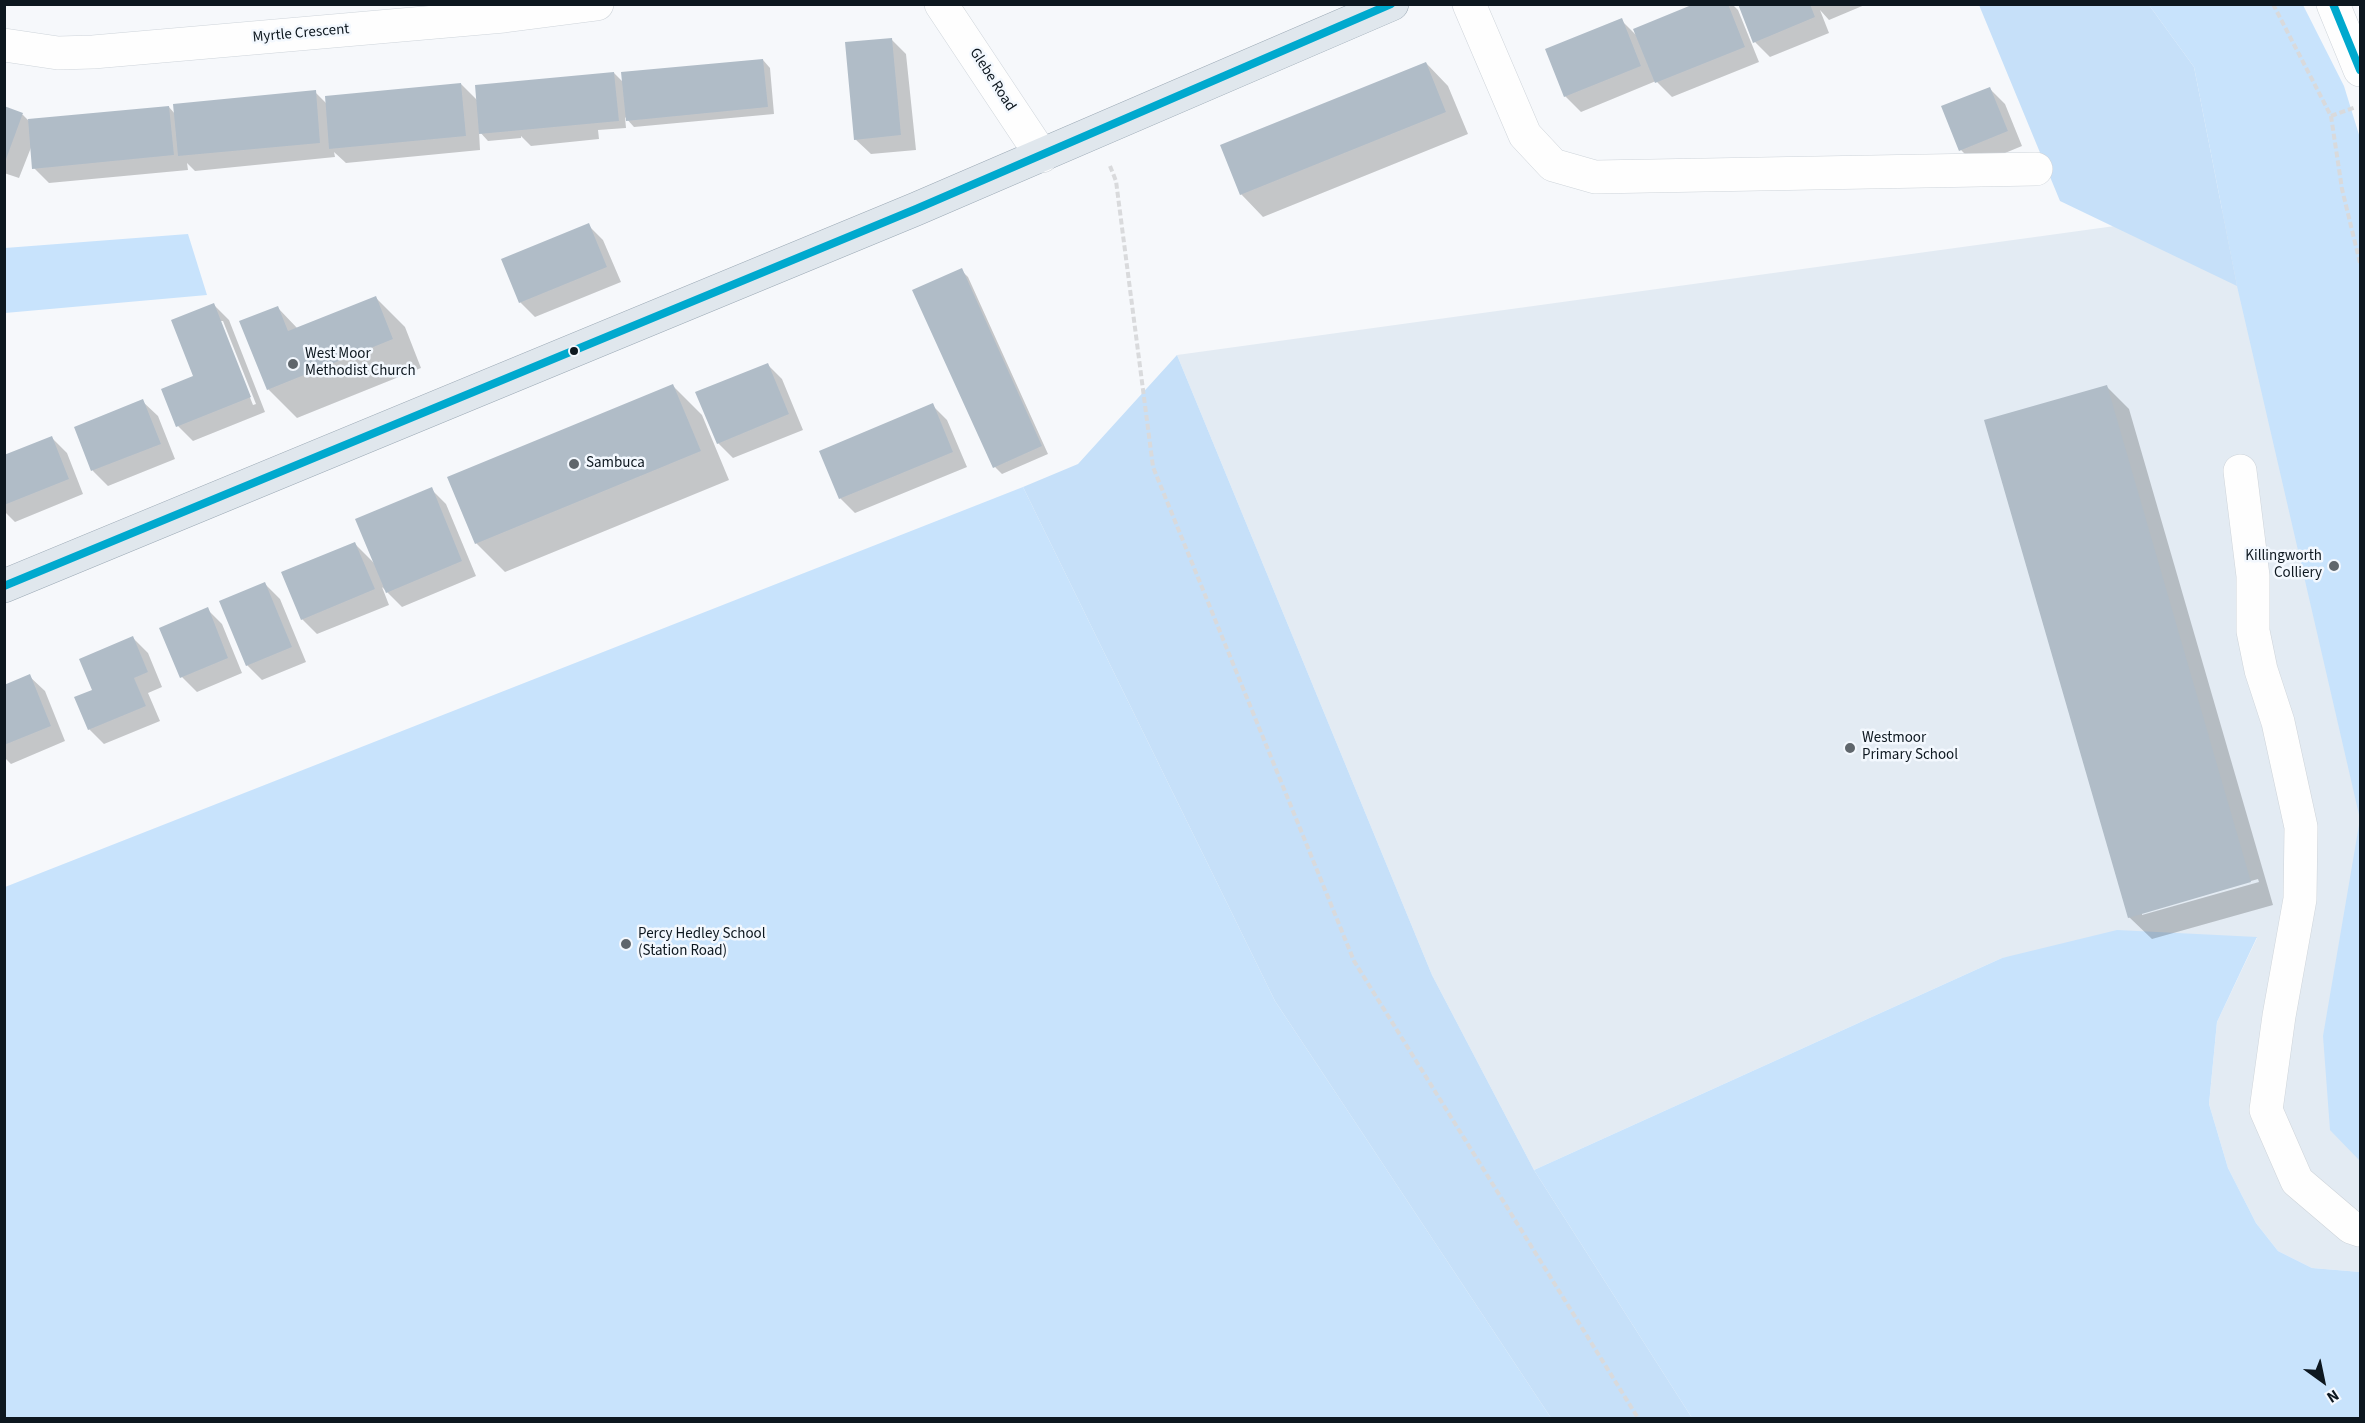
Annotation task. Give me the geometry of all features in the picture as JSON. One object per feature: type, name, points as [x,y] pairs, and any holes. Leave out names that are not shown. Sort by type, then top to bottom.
[{"type":"main road","points":[[4,586],[1042,156],[1392,4]]},
{"type":"street","name":"Myrtle Crescent","points":[[4,45],[58,53],[93,52],[496,10],[597,4]]},
{"type":"street","name":"Glebe Road","points":[[942,4],[1042,156]]},
{"type":"street","points":[[1469,4],[1525,135],[1553,165],[1595,177],[2036,169]]},
{"type":"street","points":[[2333,4],[2361,70]]},
{"type":"street","points":[[2240,471],[2253,576],[2253,631],[2261,670],[2278,722],[2301,827],[2300,899],[2279,1016],[2266,1110],[2297,1181],[2352,1227],[2361,1230]]},
{"type":"path","points":[[2273,4],[2331,116],[2342,189],[2361,263]]},
{"type":"path","points":[[2331,116],[2361,106]]},
{"type":"path","points":[[1116,181],[1153,467],[1354,961],[1638,1419]]},
{"type":"shaded area","points":[[1979,5],[2149,5],[2194,67],[2237,286],[2060,201]]},
{"type":"shaded area","points":[[2149,5],[2303,5],[2344,86],[2360,138],[2360,819],[2237,286],[2194,67]]},
{"type":"shaded area","name":"Westmoor Primary School","points":[[2275,204],[2360,567],[2360,1272],[2312,1268],[2278,1251],[2256,1223],[2228,1168],[2209,1104],[2217,1022],[2257,938],[2002,958],[1534,1170],[1432,975],[1177,355]]},
{"type":"shaded area","points":[[188,234],[207,295],[5,313],[5,248]]},
{"type":"shaded area","points":[[1177,355],[1432,975],[1534,1170],[1692,1418],[1551,1418],[1275,1001],[1023,487],[1078,464]]},
{"type":"shaded area","name":"Percy Hedley School (Station Road)","points":[[1023,487],[1275,1001],[1551,1418],[5,1418],[5,887]]},
{"type":"shaded area","points":[[2360,819],[2360,1161],[2330,1130],[2323,1036]]},
{"type":"shaded area","points":[[2117,930],[2257,937],[2217,1022],[2209,1104],[2228,1168],[2256,1223],[2278,1251],[2312,1268],[2360,1272],[2360,1418],[1692,1418],[1534,1170],[2002,958]]},
{"type":"building","points":[[1694,4],[1728,4],[1745,47],[1655,83],[1633,29]]},
{"type":"building","points":[[1738,4],[1810,4],[1815,17],[1753,43]]},
{"type":"building","points":[[1622,18],[1641,66],[1564,97],[1545,49]]},
{"type":"building","points":[[892,38],[901,135],[854,140],[845,42]]},
{"type":"building","points":[[763,59],[768,107],[626,121],[621,72]]},
{"type":"building","points":[[1426,62],[1446,112],[1240,195],[1220,145]]},
{"type":"building","points":[[614,72],[619,121],[479,134],[475,85]]},
{"type":"building","points":[[461,83],[466,136],[329,149],[325,96]]},
{"type":"building","points":[[1990,87],[2008,131],[1959,151],[1941,106]]},
{"type":"building","points":[[316,90],[320,143],[178,156],[173,104]]},
{"type":"building","points":[[4,106],[23,113],[5,162],[4,162]]},
{"type":"building","points":[[169,106],[174,155],[32,169],[28,119]]},
{"type":"building","points":[[589,223],[607,267],[519,303],[501,259]]},
{"type":"building","points":[[962,268],[1042,446],[993,468],[912,290]]},
{"type":"building","name":"West Moor Methodist Church","points":[[376,296],[393,339],[267,390],[239,321],[278,306],[288,331]]},
{"type":"building","points":[[214,303],[251,397],[176,427],[161,389],[193,376],[171,320]]},
{"type":"building","points":[[768,363],[789,414],[717,444],[695,392]]},
{"type":"building","name":"Sambuca","points":[[673,384],[701,451],[475,544],[447,477]]},
{"type":"building","points":[[2107,385],[2251,882],[2128,918],[1984,420]]},
{"type":"building","points":[[143,399],[161,444],[91,471],[74,427]]},
{"type":"building","points":[[933,403],[953,452],[839,499],[819,451]]},
{"type":"building","points":[[52,436],[69,479],[4,505],[4,455]]},
{"type":"building","points":[[432,487],[462,561],[386,593],[355,519]]},
{"type":"building","points":[[355,542],[375,589],[301,620],[281,572]]},
{"type":"building","points":[[265,582],[292,647],[246,666],[219,601]]},
{"type":"building","points":[[208,607],[228,658],[180,678],[159,628]]},
{"type":"building","points":[[133,636],[148,672],[134,678],[146,706],[88,730],[74,697],[92,690],[79,659]]},
{"type":"building","points":[[30,674],[51,726],[4,745],[4,685]]},
{"type":"transit line","points":[[4,586],[916,209],[1391,4]]},
{"type":"transit line","points":[[2333,4],[2360,70]]},
{"type":"place","name":"West Moor Methodist Church","points":[[293,364]]},
{"type":"place","name":"Sambuca","points":[[574,464]]},
{"type":"place","name":"Killingworth Colliery","points":[[2334,566]]},
{"type":"place","name":"Westmoor Primary School","points":[[1850,748]]},
{"type":"place","name":"Percy Hedley School (Station Road)","points":[[626,944]]}]
